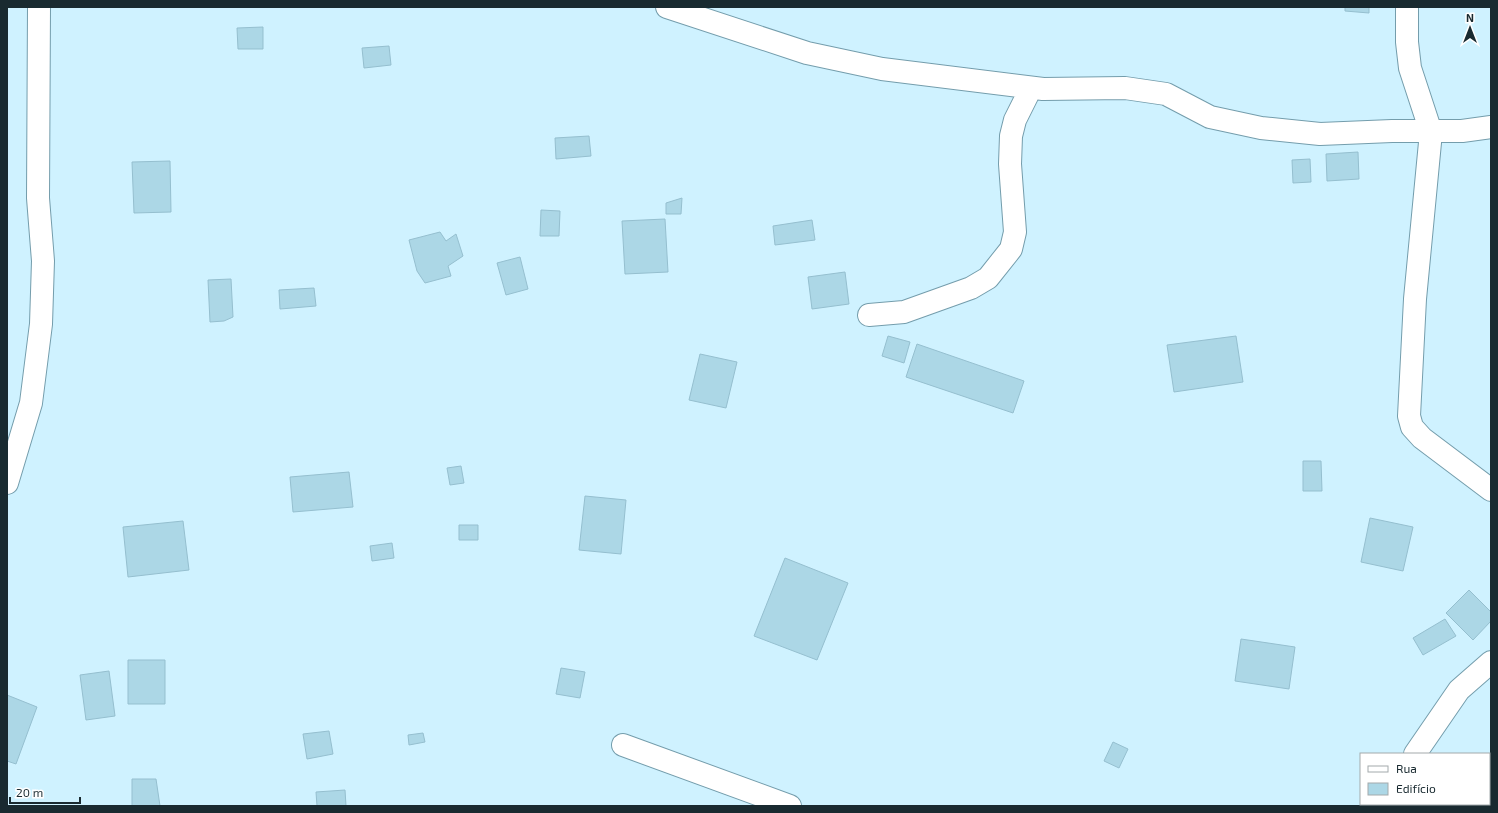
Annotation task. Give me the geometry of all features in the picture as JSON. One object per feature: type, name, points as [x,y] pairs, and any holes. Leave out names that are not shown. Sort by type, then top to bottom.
[{"type":"street","points":[[7,483],[31,403],[41,324],[43,261],[38,198],[39,7]]},
{"type":"street","points":[[667,7],[807,53],[882,69],[1031,88],[1125,88],[1166,94],[1210,117],[1261,128],[1320,134],[1392,130],[1431,132],[1462,131],[1491,126]]},
{"type":"street","points":[[1407,7],[1407,42],[1410,68],[1431,132],[1415,298],[1409,416],[1412,427],[1422,438],[1491,490]]},
{"type":"street","points":[[869,315],[904,312],[971,288],[988,278],[1011,249],[1015,232],[1010,164],[1011,136],[1015,120],[1031,88]]},
{"type":"street","points":[[1416,753],[1459,690],[1491,662]]},
{"type":"street","points":[[623,745],[790,806]]},
{"type":"building","points":[[1345,7],[1369,7],[1369,13],[1345,11]]},
{"type":"building","points":[[263,27],[263,49],[238,49],[237,28]]},
{"type":"building","points":[[389,46],[391,65],[364,68],[362,48]]},
{"type":"building","points":[[589,136],[591,156],[556,159],[555,138]]},
{"type":"building","points":[[1358,152],[1359,179],[1327,181],[1326,154]]},
{"type":"building","points":[[1310,159],[1311,182],[1293,183],[1292,160]]},
{"type":"building","points":[[170,161],[171,212],[134,213],[132,162]]},
{"type":"building","points":[[682,198],[681,214],[666,214],[666,203]]},
{"type":"building","points":[[541,210],[560,211],[559,236],[540,236]]},
{"type":"building","points":[[665,219],[668,272],[625,274],[622,221]]},
{"type":"building","points":[[812,220],[815,240],[775,245],[773,226]]},
{"type":"building","points":[[440,232],[446,241],[456,234],[463,256],[448,266],[451,276],[425,283],[417,271],[409,240]]},
{"type":"building","points":[[520,257],[528,289],[506,295],[497,263]]},
{"type":"building","points":[[845,272],[849,304],[812,309],[808,277]]},
{"type":"building","points":[[231,279],[233,317],[224,321],[210,322],[208,280]]},
{"type":"building","points":[[314,288],[316,306],[280,309],[279,290]]},
{"type":"building","points":[[888,336],[910,342],[904,363],[882,356]]},
{"type":"building","points":[[1236,336],[1243,382],[1174,392],[1167,345]]},
{"type":"building","points":[[917,344],[1024,381],[1013,413],[906,377]]},
{"type":"building","points":[[700,354],[737,362],[726,408],[689,400]]},
{"type":"building","points":[[1303,461],[1321,461],[1322,491],[1303,491]]},
{"type":"building","points":[[461,466],[464,483],[450,485],[447,468]]},
{"type":"building","points":[[349,472],[353,507],[293,512],[290,477]]},
{"type":"building","points":[[585,496],[626,500],[621,554],[579,550]]},
{"type":"building","points":[[1370,518],[1413,527],[1403,571],[1361,562]]},
{"type":"building","points":[[183,521],[189,570],[128,577],[123,527]]},
{"type":"building","points":[[459,525],[478,525],[478,540],[459,540]]},
{"type":"building","points":[[392,543],[394,558],[372,561],[370,546]]},
{"type":"building","points":[[785,558],[848,583],[817,660],[754,636]]},
{"type":"building","points":[[1469,590],[1491,612],[1491,621],[1473,640],[1446,613]]},
{"type":"building","points":[[1445,619],[1456,636],[1423,655],[1413,638]]},
{"type":"building","points":[[1241,639],[1295,647],[1289,689],[1235,681]]},
{"type":"building","points":[[128,660],[165,660],[165,704],[128,704]]},
{"type":"building","points":[[561,668],[585,672],[580,698],[556,694]]},
{"type":"building","points":[[109,671],[115,716],[86,720],[80,675]]},
{"type":"building","points":[[7,695],[37,707],[16,764],[7,761]]},
{"type":"building","points":[[329,731],[333,754],[307,759],[303,734]]},
{"type":"building","points":[[423,733],[425,742],[409,745],[408,735]]},
{"type":"building","points":[[1113,742],[1128,749],[1119,768],[1104,761]]},
{"type":"building","points":[[132,779],[156,779],[160,806],[132,806]]},
{"type":"building","points":[[345,790],[346,806],[317,806],[316,792]]}]
